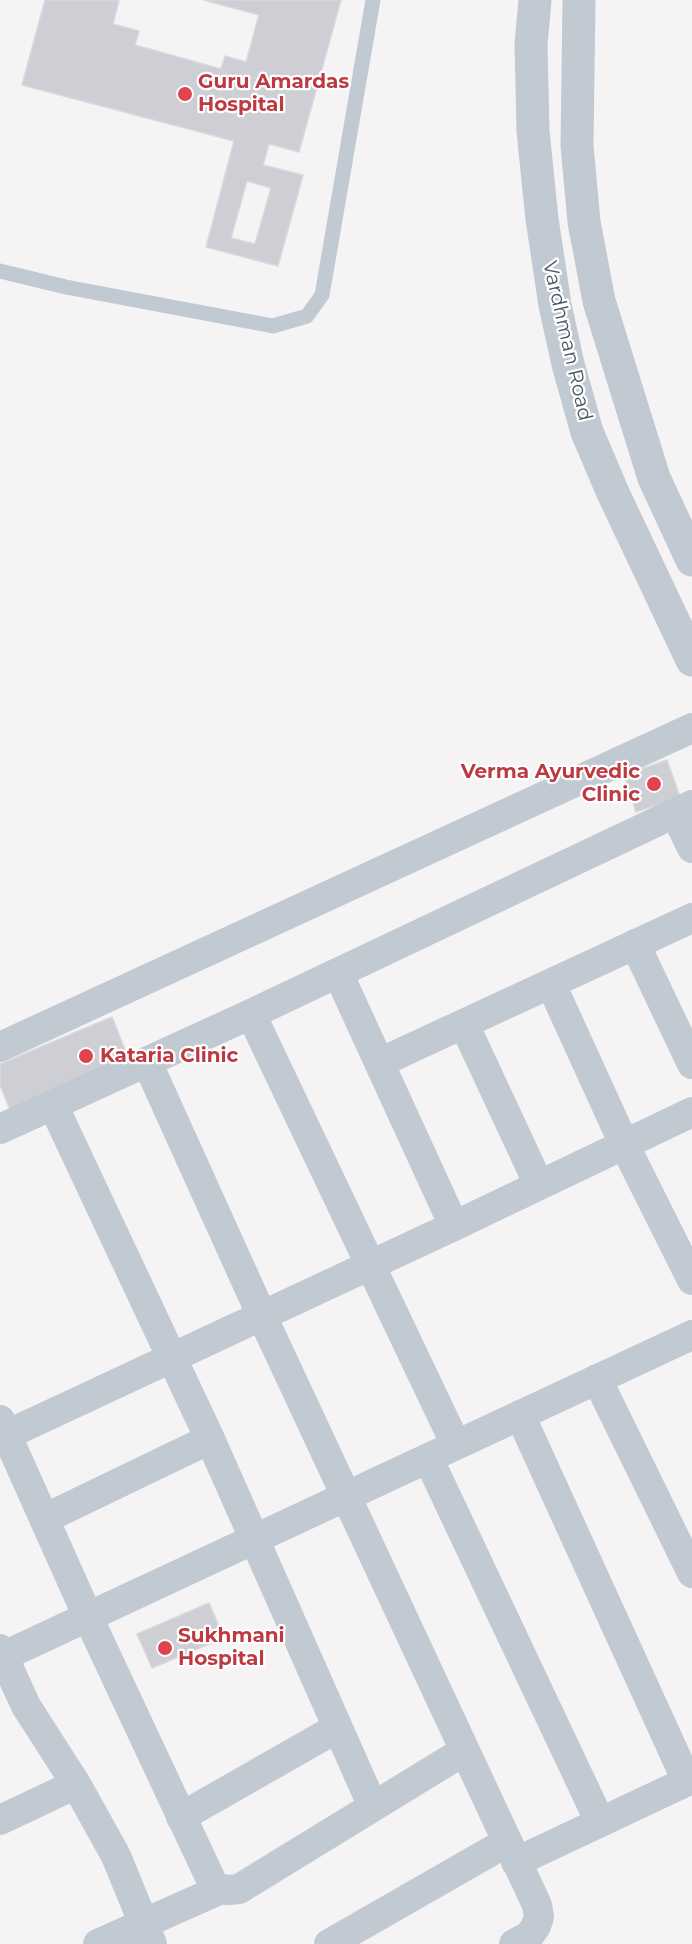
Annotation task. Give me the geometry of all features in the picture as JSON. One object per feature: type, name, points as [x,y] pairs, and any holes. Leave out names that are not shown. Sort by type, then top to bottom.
[{"type":"street","name":"Vardhman Road","points":[[535,0],[531,44],[533,131],[542,219],[555,305],[568,364],[587,432],[613,493],[692,660]]},
{"type":"street","name":"Vardhman Road","points":[[579,0],[577,146],[584,222],[599,301],[654,478],[692,560]]},
{"type":"street","points":[[0,1047],[692,728]]},
{"type":"street","points":[[0,1129],[251,1014],[684,809],[692,848]]},
{"type":"street","points":[[379,1063],[692,918]]},
{"type":"street","points":[[635,944],[692,1064]]},
{"type":"street","points":[[338,973],[454,1226]]},
{"type":"street","points":[[551,984],[624,1144],[692,1280]]},
{"type":"street","points":[[251,1014],[456,1445]]},
{"type":"street","points":[[464,1024],[539,1185]]},
{"type":"street","points":[[147,1062],[262,1316],[537,1905],[536,1926],[529,1936],[514,1944]]},
{"type":"street","points":[[53,1105],[210,1439],[373,1807]]},
{"type":"street","points":[[464,1751],[239,1889],[221,1889],[214,1886],[2,1431],[171,1359],[692,1112]]},
{"type":"street","points":[[147,1933],[116,1856],[76,1785],[26,1706],[2,1652],[88,1617],[597,1380],[690,1342]]},
{"type":"street","points":[[597,1380],[692,1573]]},
{"type":"street","points":[[329,1944],[512,1852],[600,1822],[690,1780],[520,1415]]},
{"type":"street","points":[[44,1519],[210,1439]]},
{"type":"street","points":[[428,1458],[600,1822]]},
{"type":"street","points":[[181,1817],[337,1728]]},
{"type":"street","points":[[0,1820],[76,1785]]},
{"type":"street","points":[[98,1944],[147,1933],[221,1889]]},
{"type":"lane","points":[[0,270],[66,287],[273,327],[306,316],[322,295],[373,0]]},
{"type":"building","points":[[45,0],[119,0],[113,24],[139,31],[135,45],[221,69],[225,56],[246,62],[259,15],[204,0],[341,0],[299,152],[269,144],[263,165],[303,175],[278,266],[206,247],[234,141],[22,85]],"holes":[[[247,181],[271,188],[255,244],[231,238]]]},
{"type":"building","points":[[667,760],[680,797],[636,812],[624,775]]},
{"type":"building","points":[[112,1017],[132,1067],[13,1117],[0,1085],[0,1064]]},
{"type":"building","points":[[209,1603],[224,1638],[152,1668],[137,1634]]},
{"type":"place","name":"Guru Amardas Hospital","points":[[185,94]]},
{"type":"place","name":"Verma Ayurvedic Clinic","points":[[654,784]]},
{"type":"place","name":"Kataria Clinic","points":[[86,1056]]},
{"type":"place","name":"Sukhmani Hospital","points":[[165,1648]]}]
